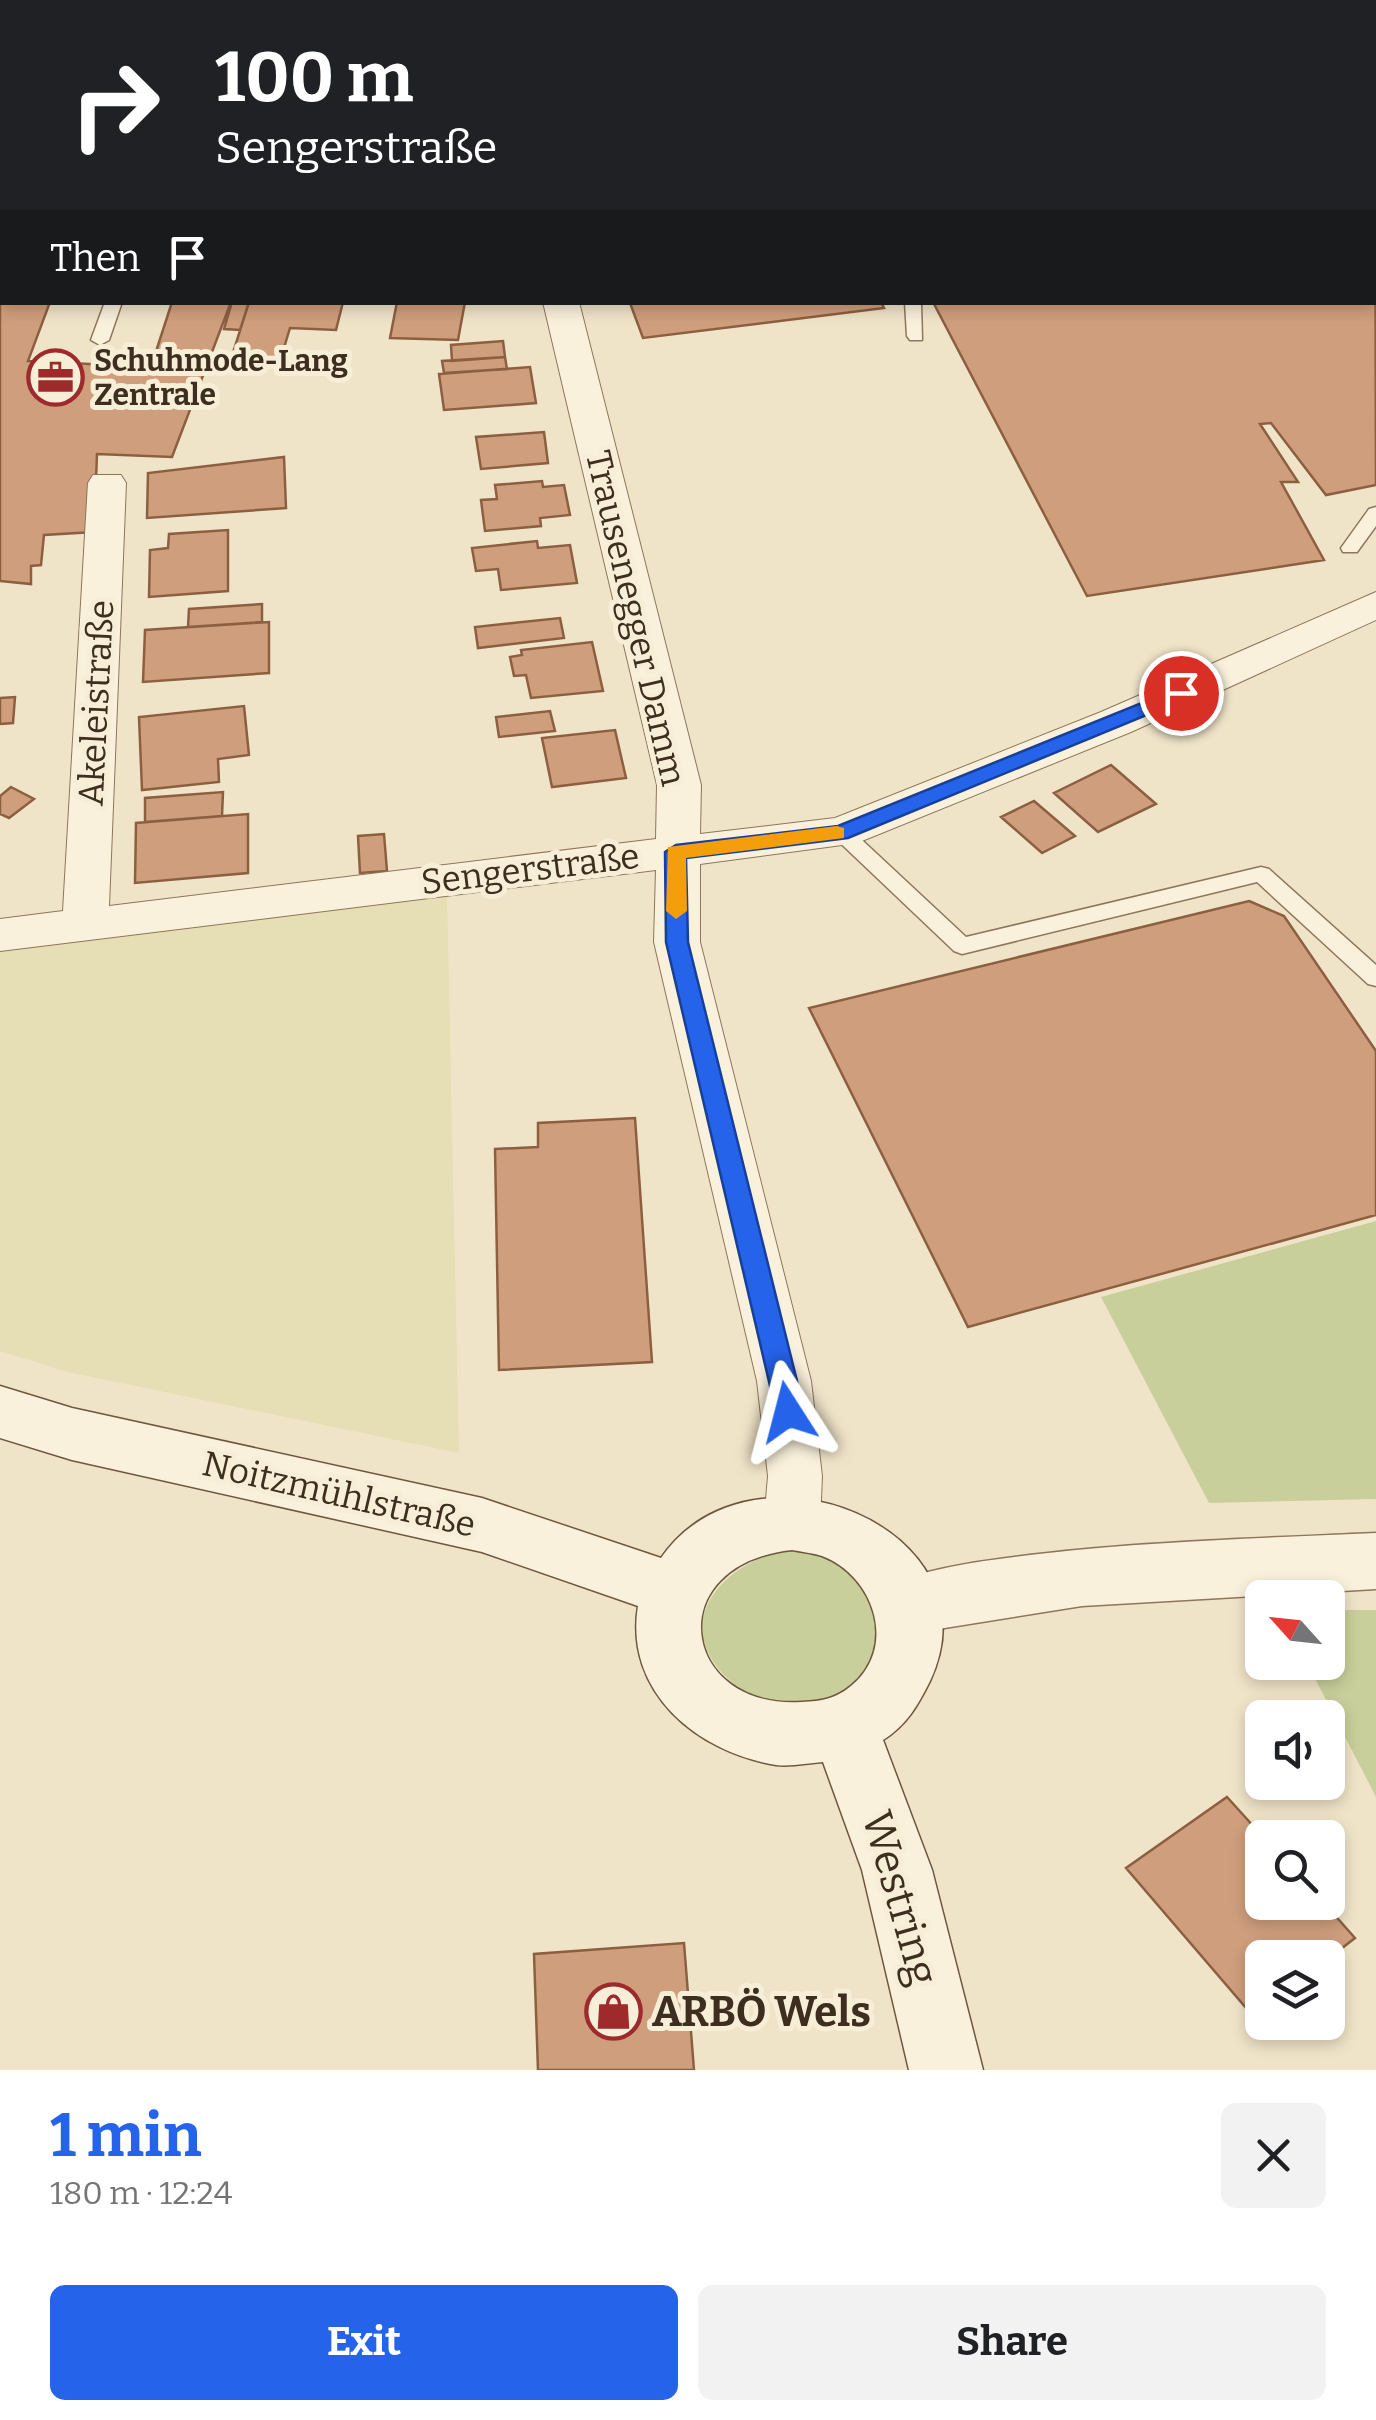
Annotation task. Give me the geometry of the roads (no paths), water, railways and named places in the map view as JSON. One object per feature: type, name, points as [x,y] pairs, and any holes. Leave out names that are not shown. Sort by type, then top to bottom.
[{"type":"main road","name":"Noitzmühlstraße","points":[[0,1412],[72,1434],[482,1525],[673,1590]]},
{"type":"main road","points":[[792,1523],[843,1535],[870,1554],[883,1564],[907,1605],[908,1653],[887,1697],[845,1728],[797,1738],[747,1731],[705,1708],[676,1672],[666,1632],[673,1590],[701,1553],[743,1530],[792,1523]]},
{"type":"main road","points":[[907,1605],[954,1594],[1114,1574],[1376,1561]]},
{"type":"main road","name":"Westring","points":[[845,1728],[897,1870],[956,2068]]},
{"type":"street","name":"Trausenegger Damm","points":[[562,305],[679,785],[677,942],[784,1381],[794,1476],[792,1523]]},
{"type":"street","name":"Akeleistraße","points":[[85,923],[106,483]]},
{"type":"street","name":"Sengerstraße","points":[[0,936],[841,832],[1116,722],[1376,605]]},
{"type":"lane","points":[[100,340],[113,305]]},
{"type":"lane","points":[[913,305],[916,336]]},
{"type":"lane","points":[[1350,548],[1376,512]]},
{"type":"lane","points":[[841,832],[962,946],[1262,874],[1376,978]]},
{"type":"place","name":"Schuhmode-Lang Zentrale","points":[[55,378]]},
{"type":"place","name":"ARBÖ Wels","points":[[613,2012]]}]
